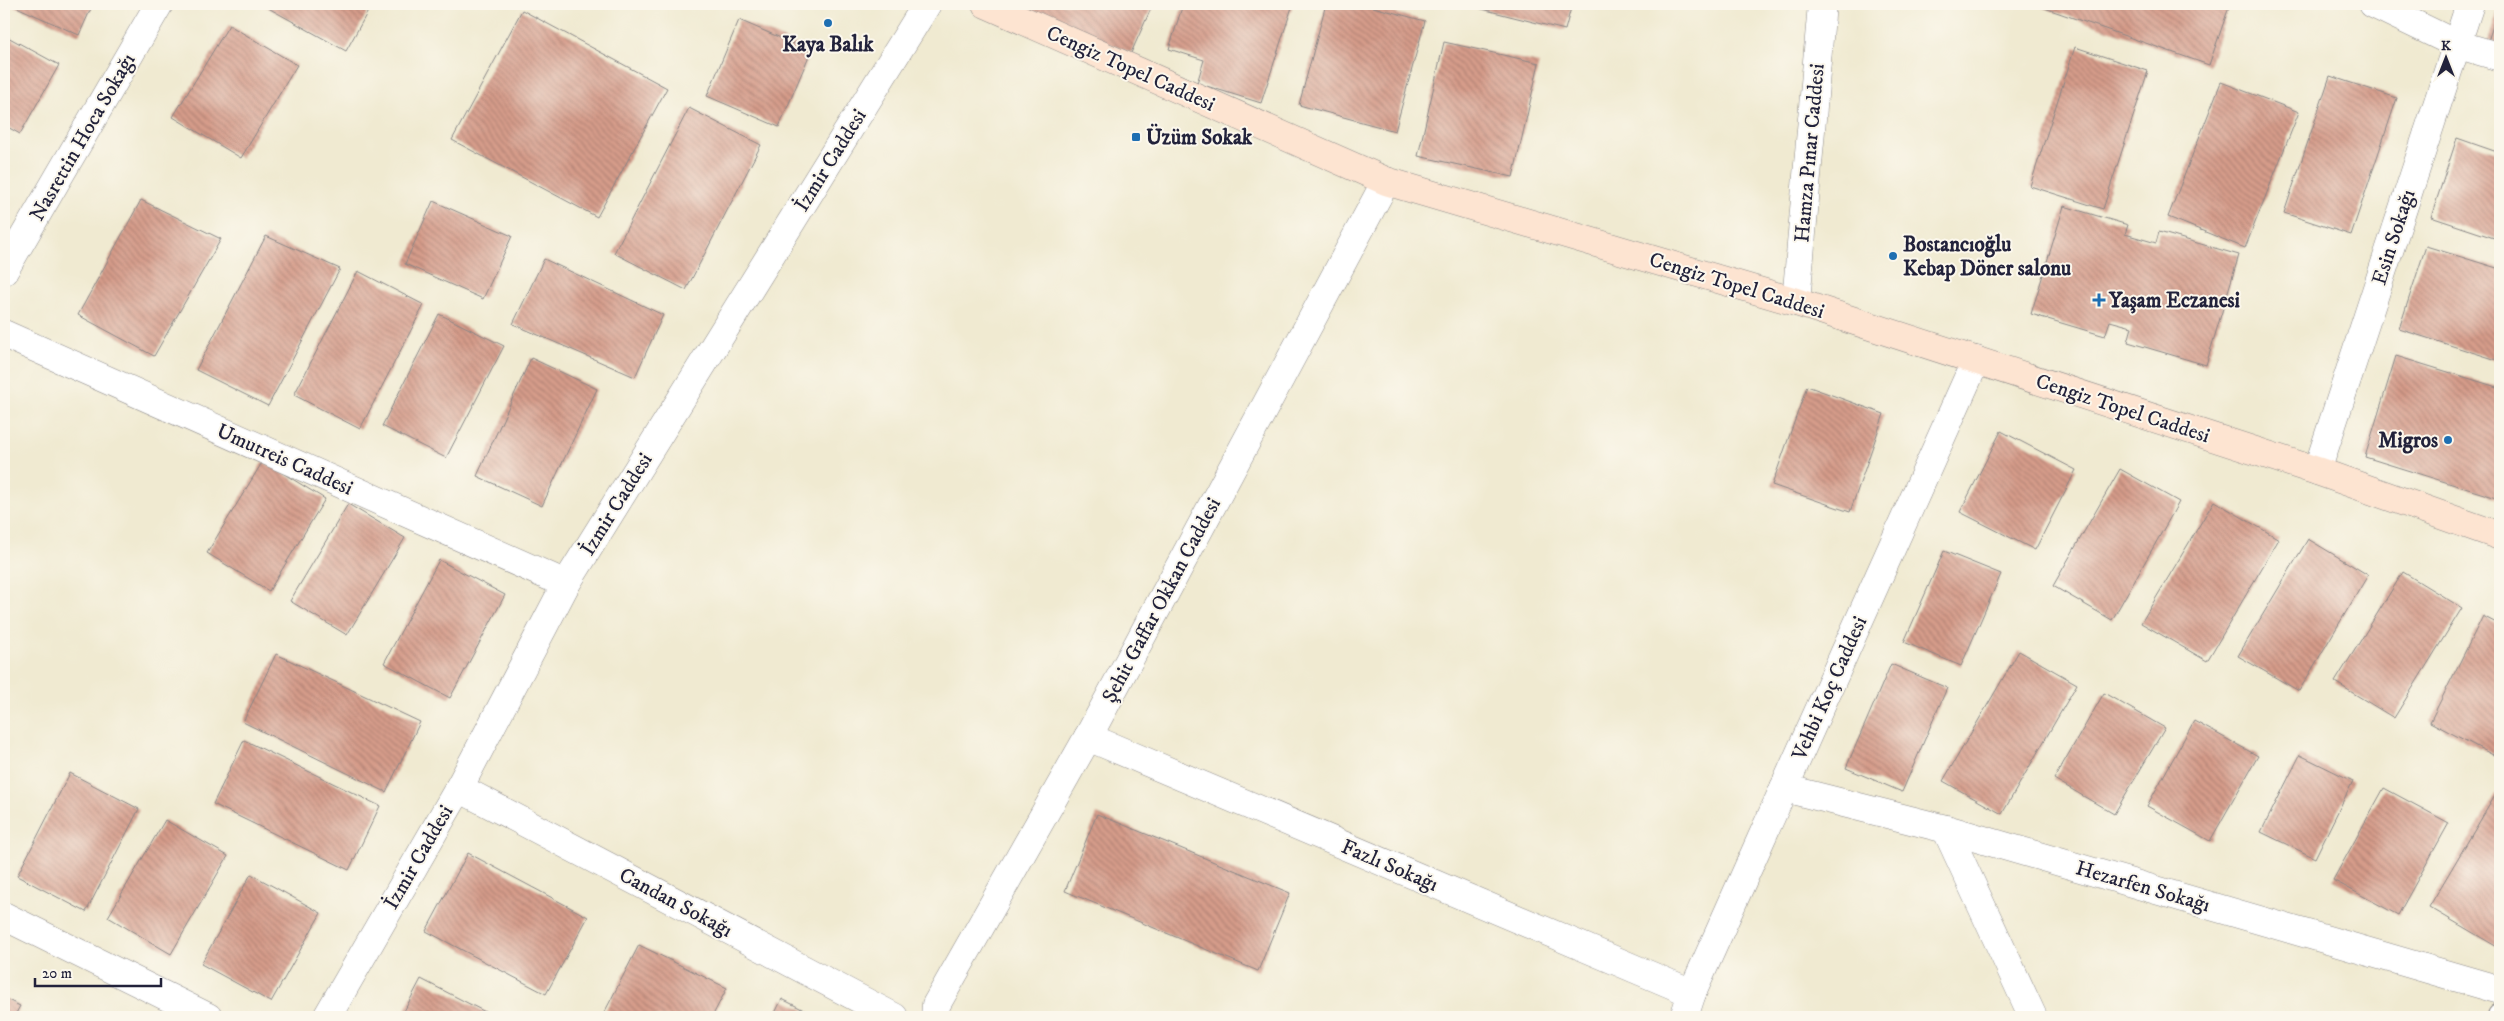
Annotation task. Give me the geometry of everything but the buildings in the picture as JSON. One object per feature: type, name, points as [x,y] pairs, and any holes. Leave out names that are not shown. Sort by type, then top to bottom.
[{"type":"main road","name":"Cengiz Topel Caddesi","points":[[986,4],[1386,181],[1796,302],[2317,471],[2500,536]]},
{"type":"street","name":"Nasrettin Hoca Sokağı","points":[[4,271],[159,4]]},
{"type":"street","name":"İzmir Caddesi","points":[[327,1017],[458,788],[566,584],[927,4]]},
{"type":"street","name":"Hamza Pınar Caddesi","points":[[1796,302],[1822,4]]},
{"type":"street","points":[[2373,4],[2456,44],[2500,57]]},
{"type":"street","name":"Esin Sokağı","points":[[2317,471],[2470,4]]},
{"type":"street","name":"Şehit Gaffar Okkan Caddesi","points":[[935,1017],[936,1005],[1088,737],[1386,181]]},
{"type":"street","name":"Umutreis Caddesi","points":[[4,334],[566,584]]},
{"type":"street","name":"Vehbi Koç Caddesi","points":[[1688,1005],[1976,360]]},
{"type":"street","name":"Fazlı Sokağı","points":[[1088,737],[1688,1005]]},
{"type":"street","name":"Candan Sokağı","points":[[458,788],[894,1017]]},
{"type":"street","name":"Hezarfen Sokağı","points":[[1784,788],[1946,829],[2500,990]]},
{"type":"street","points":[[1946,829],[2033,1017]]},
{"type":"street","points":[[4,916],[208,1017]]},
{"type":"place","name":"Kaya Balık","points":[[828,23]]},
{"type":"place","name":"Üzüm Sokak","points":[[1136,137]]},
{"type":"place","name":"Bostancıoğlu Kebap Döner salonu","points":[[1893,256]]},
{"type":"place","name":"Yaşam Eczanesi","points":[[2099,300]]},
{"type":"place","name":"Migros","points":[[2448,440]]}]
